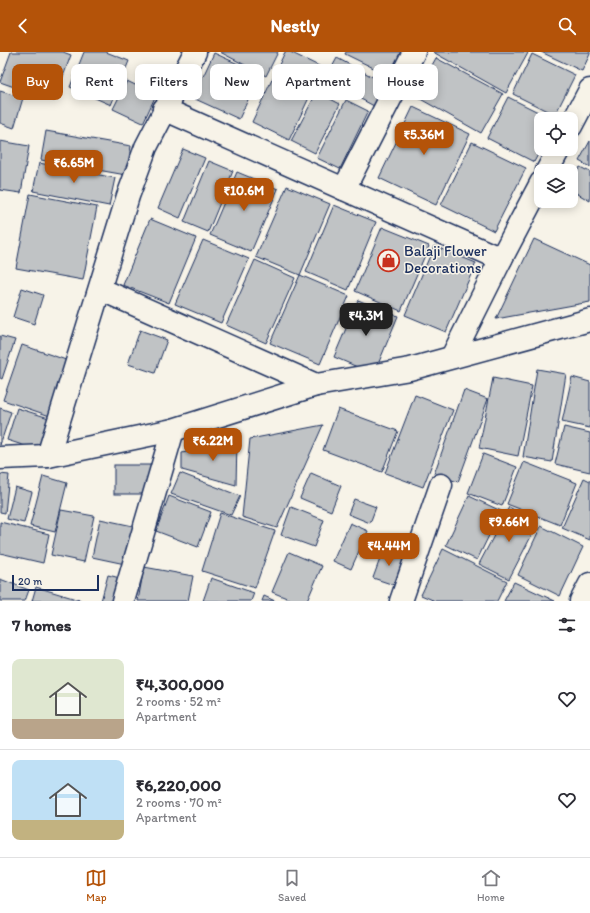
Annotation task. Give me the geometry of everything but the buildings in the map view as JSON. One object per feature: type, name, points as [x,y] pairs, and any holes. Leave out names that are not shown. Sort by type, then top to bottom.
[{"type":"street","points":[[48,456],[146,147],[164,109],[195,52]]},
{"type":"street","points":[[344,189],[414,52]]},
{"type":"street","points":[[578,113],[590,90]]},
{"type":"street","points":[[164,109],[501,259]]},
{"type":"street","points":[[452,357],[534,196]]},
{"type":"street","points":[[100,289],[316,385]]},
{"type":"street","points":[[0,458],[48,456],[173,430],[316,385],[410,369],[590,320]]},
{"type":"street","points":[[123,601],[173,430]]},
{"type":"street","points":[[401,601],[441,485]]},
{"type":"street","points":[[581,601],[590,584]]},
{"type":"place","name":"Balaji Flower Decorations","points":[[389,260]]}]
